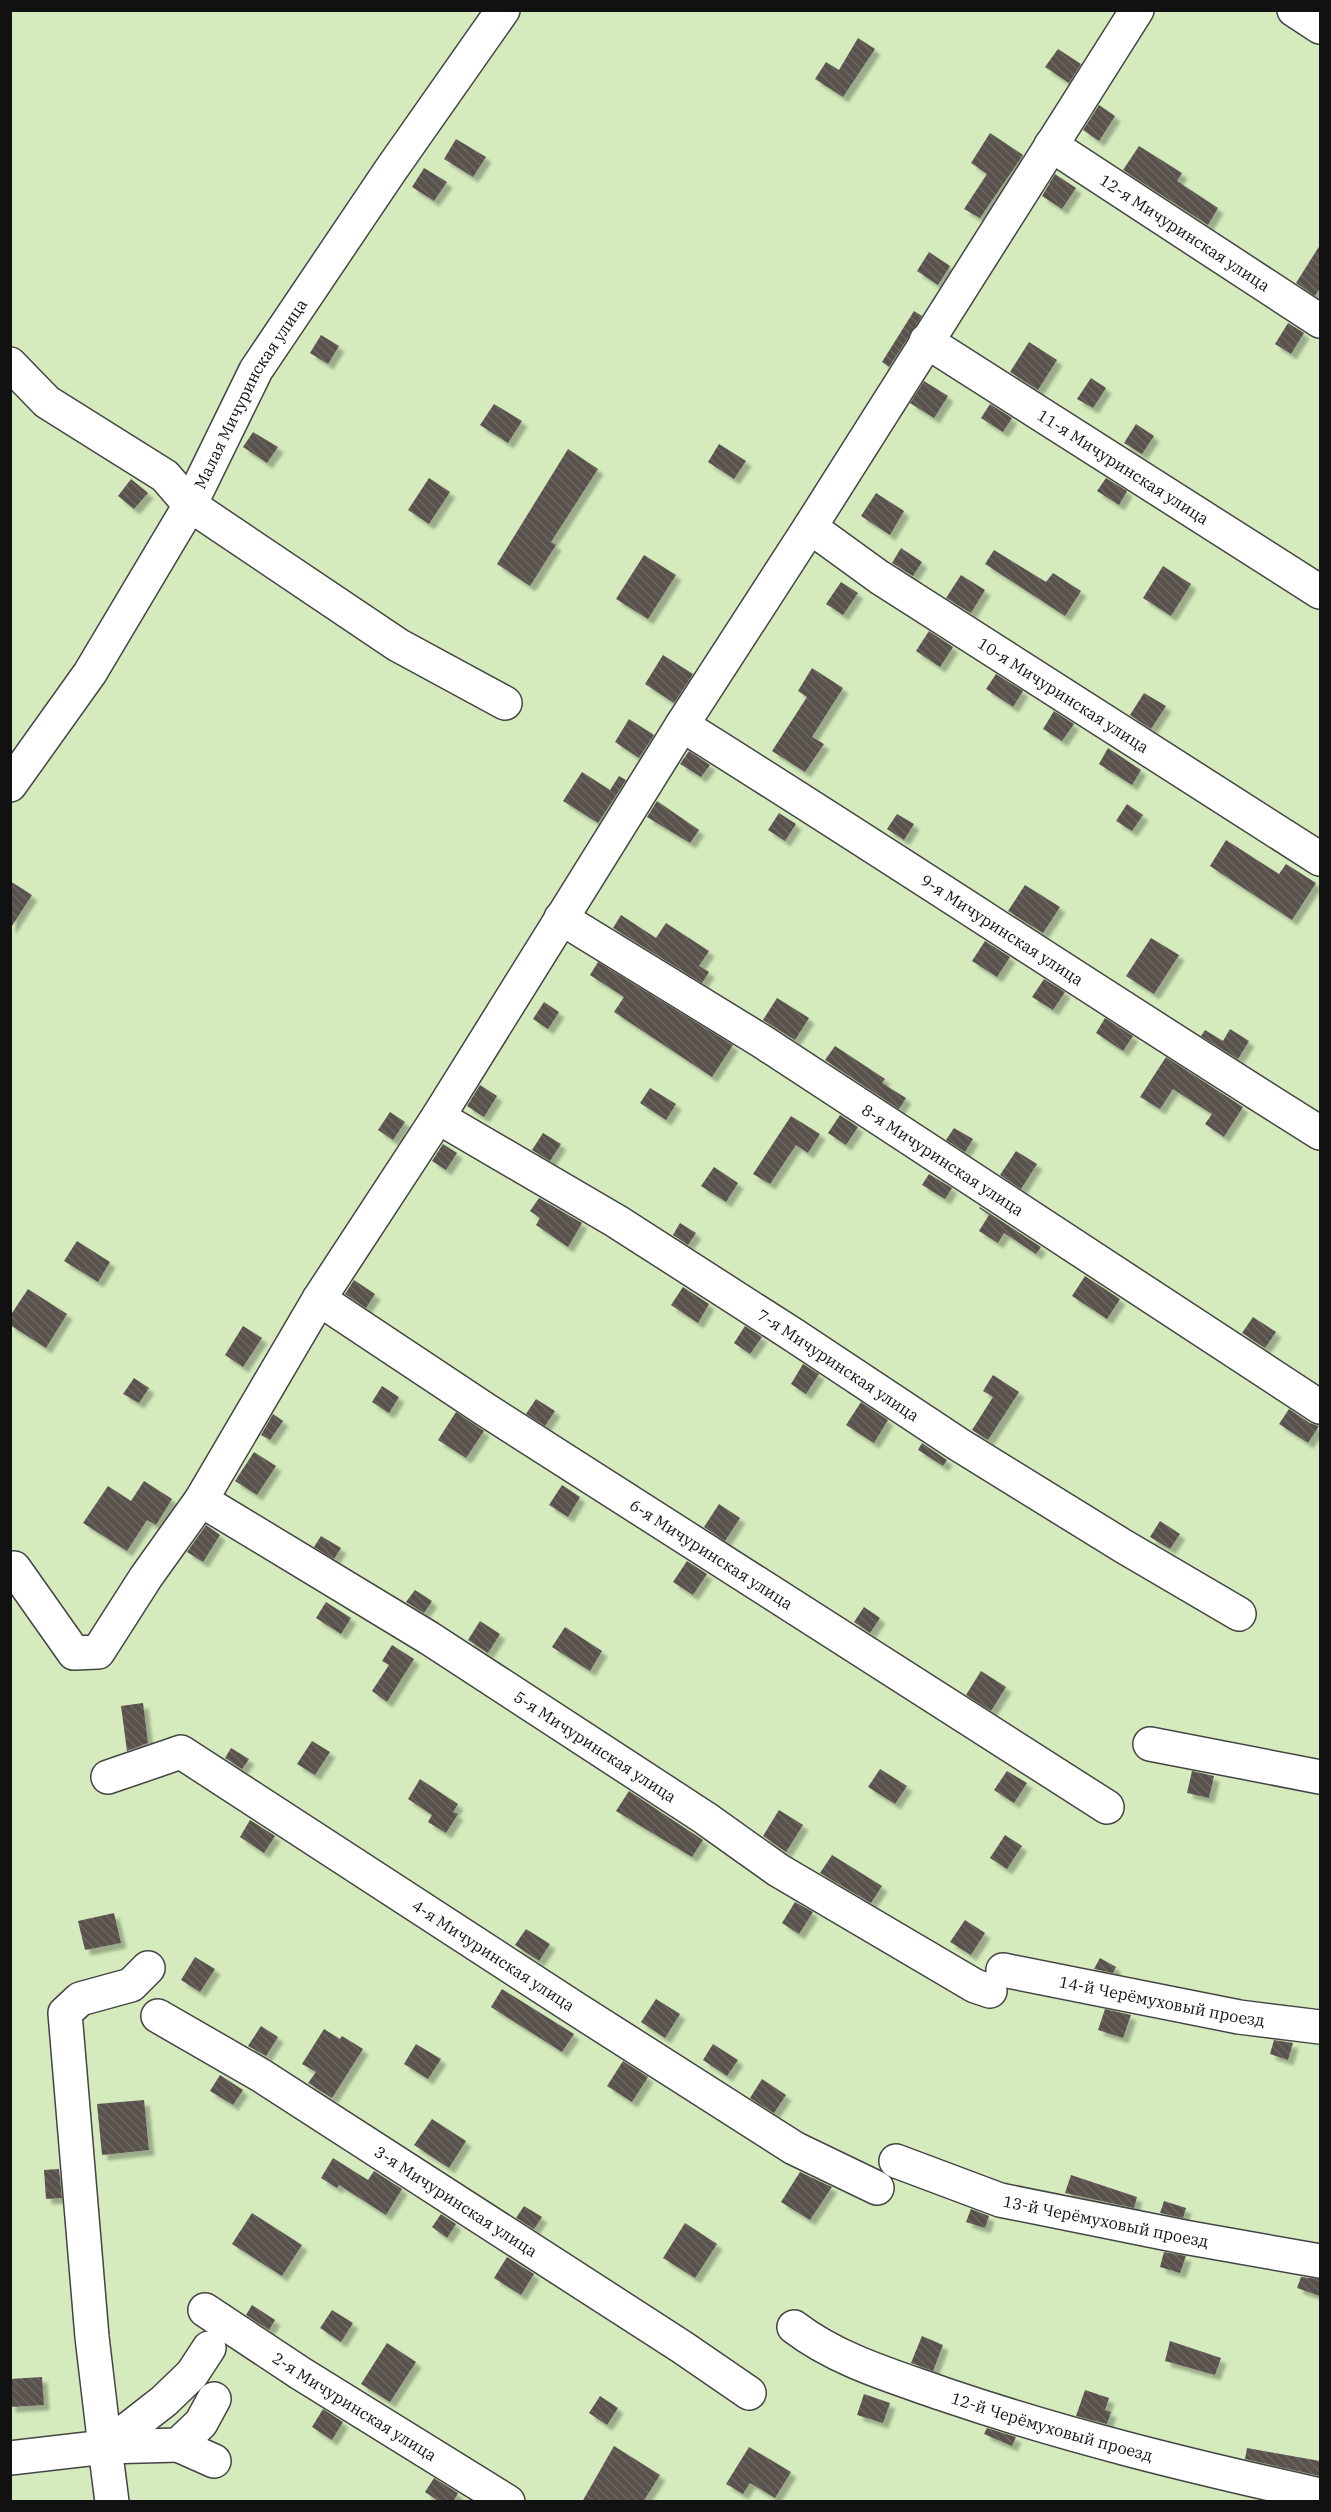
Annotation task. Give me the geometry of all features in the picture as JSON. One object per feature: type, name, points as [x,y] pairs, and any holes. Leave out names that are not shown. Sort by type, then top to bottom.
[{"type":"lane","name":"Малая Мичуринская улица","points":[[10,785],[90,673],[190,505],[256,370],[390,171],[503,10]]},
{"type":"lane","points":[[10,1568],[14,1568],[74,1653],[98,1652],[146,1577],[201,1500],[319,1299],[438,1118],[682,724],[810,527],[1137,10]]},
{"type":"lane","points":[[1294,10],[1320,27]]},
{"type":"lane","name":"12-я Мичуринская улица","points":[[1051,145],[1320,321]]},
{"type":"lane","name":"11-я Мичуринская улица","points":[[926,341],[1320,592]]},
{"type":"lane","points":[[10,364],[47,402],[165,476],[190,505],[398,645],[505,703]]},
{"type":"lane","name":"10-я Мичуринская улица","points":[[810,527],[879,577],[1320,859]]},
{"type":"lane","name":"9-я Мичуринская улица","points":[[682,724],[846,827],[1099,994],[1320,1133]]},
{"type":"lane","name":"8-я Мичуринская улица","points":[[561,918],[763,1042],[1320,1407]]},
{"type":"lane","name":"7-я Мичуринская улица","points":[[438,1118],[616,1221],[958,1444],[1239,1614]]},
{"type":"lane","name":"6-я Мичуринская улица","points":[[319,1299],[486,1410],[1107,1807]]},
{"type":"lane","name":"5-я Мичуринская улица","points":[[201,1500],[429,1638],[705,1818],[778,1870],[975,1986],[996,1980]]},
{"type":"lane","points":[[1150,1744],[1320,1777]]},
{"type":"lane","name":"4-я Мичуринская улица","points":[[108,1777],[181,1752],[784,2141],[877,2188]]},
{"type":"lane","points":[[112,2502],[92,2337],[65,2013],[80,1998],[131,1985],[148,1968]]},
{"type":"lane","name":"14-й Черёмуховый проезд","points":[[996,1980],[1320,2028]]},
{"type":"lane","name":"3-я Мичуринская улица","points":[[158,2016],[262,2076],[749,2393]]},
{"type":"lane","name":"13-й Черёмуховый проезд","points":[[896,2161],[1000,2200],[1184,2237],[1320,2261]]},
{"type":"lane","name":"2-я Мичуринская улица","points":[[205,2310],[310,2379],[508,2502]]},
{"type":"lane","name":"12-й Черёмуховый проезд","points":[[794,2327],[817,2345],[893,2377],[1020,2420],[1202,2469],[1320,2495]]},
{"type":"lane","points":[[105,2447],[164,2401],[192,2374],[209,2348]]},
{"type":"lane","points":[[178,2445],[201,2423],[214,2399]]},
{"type":"lane","points":[[10,2458],[105,2447],[178,2445],[214,2461]]},
{"type":"green space","points":[[11,11],[1320,11],[1320,2501],[11,2501]]},
{"type":"building","points":[[858,38],[875,49],[843,97],[815,79],[826,62],[839,70]]},
{"type":"building","points":[[1058,49],[1081,64],[1069,83],[1045,67]]},
{"type":"building","points":[[1099,105],[1115,116],[1099,141],[1083,130]]},
{"type":"building","points":[[990,133],[1023,155],[980,218],[964,209],[987,174],[971,163]]},
{"type":"building","points":[[456,139],[486,157],[473,177],[444,159]]},
{"type":"building","points":[[1139,146],[1182,173],[1177,181],[1218,208],[1208,225],[1123,170]]},
{"type":"building","points":[[424,168],[447,182],[434,201],[412,187]]},
{"type":"building","points":[[1055,174],[1076,188],[1062,209],[1042,196]]},
{"type":"building","points":[[1320,245],[1320,288],[1315,296],[1296,283]]},
{"type":"building","points":[[929,252],[950,266],[938,285],[917,271]]},
{"type":"building","points":[[914,311],[922,316],[889,367],[882,362]]},
{"type":"building","points":[[1288,323],[1304,333],[1291,354],[1275,344]]},
{"type":"building","points":[[321,335],[339,346],[328,364],[310,353]]},
{"type":"building","points":[[1029,342],[1057,360],[1038,390],[1010,372]]},
{"type":"building","points":[[1091,378],[1106,388],[1093,408],[1077,399]]},
{"type":"building","points":[[924,381],[948,396],[934,418],[910,403]]},
{"type":"building","points":[[494,404],[522,421],[508,443],[480,425]]},
{"type":"building","points":[[990,404],[1012,418],[1003,432],[981,418]]},
{"type":"building","points":[[1136,424],[1154,436],[1142,454],[1124,443]]},
{"type":"building","points":[[253,432],[278,447],[267,463],[243,447]]},
{"type":"building","points":[[719,444],[746,461],[734,479],[708,462]]},
{"type":"building","points":[[568,449],[598,469],[551,542],[556,545],[530,586],[497,564]]},
{"type":"building","points":[[429,478],[450,492],[429,524],[408,510]]},
{"type":"building","points":[[1106,478],[1127,491],[1119,505],[1097,491]]},
{"type":"building","points":[[131,479],[148,493],[134,509],[118,496]]},
{"type":"building","points":[[876,493],[904,511],[890,535],[861,516]]},
{"type":"building","points":[[901,548],[922,562],[913,576],[892,563]]},
{"type":"building","points":[[994,550],[1046,582],[1053,573],[1081,591],[1065,616],[985,564]]},
{"type":"building","points":[[644,555],[676,575],[648,619],[616,599]]},
{"type":"building","points":[[1163,566],[1191,584],[1171,616],[1143,598]]},
{"type":"building","points":[[961,575],[985,590],[971,613],[946,598]]},
{"type":"building","points":[[841,582],[858,593],[843,615],[826,604]]},
{"type":"building","points":[[929,631],[953,647],[940,667],[916,651]]},
{"type":"building","points":[[663,655],[693,674],[674,703],[645,684]]},
{"type":"building","points":[[812,668],[843,688],[812,737],[824,744],[805,772],[772,751],[807,697],[798,691]]},
{"type":"building","points":[[996,674],[1023,691],[1013,707],[986,689]]},
{"type":"building","points":[[1144,693],[1166,706],[1151,729],[1130,715]]},
{"type":"building","points":[[1054,711],[1074,724],[1062,741],[1043,729]]},
{"type":"building","points":[[629,719],[654,735],[639,758],[615,742]]},
{"type":"building","points":[[1108,748],[1141,770],[1132,785],[1099,764]]},
{"type":"building","points":[[689,751],[710,765],[701,777],[680,764]]},
{"type":"building","points":[[582,772],[610,790],[619,776],[626,780],[598,823],[563,801]]},
{"type":"building","points":[[657,801],[699,830],[690,843],[647,817]]},
{"type":"building","points":[[1127,804],[1143,815],[1132,831],[1116,821]]},
{"type":"building","points":[[779,813],[796,824],[785,841],[768,830]]},
{"type":"building","points":[[897,814],[914,824],[904,840],[887,829]]},
{"type":"building","points":[[1226,840],[1279,874],[1286,864],[1316,883],[1292,920],[1210,866]]},
{"type":"building","points":[[10,881],[32,895],[10,929]]},
{"type":"building","points":[[1025,885],[1060,907],[1043,933],[1008,911]]},
{"type":"building","points":[[621,915],[656,938],[666,923],[709,951],[699,966],[709,972],[702,983],[613,928]]},
{"type":"building","points":[[1151,938],[1179,955],[1154,994],[1126,976]]},
{"type":"building","points":[[985,941],[1010,957],[997,977],[972,961]]},
{"type":"building","points":[[598,962],[733,1045],[712,1077],[614,1012],[624,997],[590,975]]},
{"type":"building","points":[[1044,979],[1065,992],[1053,1010],[1032,997]]},
{"type":"building","points":[[777,998],[809,1018],[795,1040],[763,1020]]},
{"type":"building","points":[[544,1002],[559,1012],[548,1029],[533,1019]]},
{"type":"building","points":[[1105,1018],[1133,1036],[1123,1051],[1096,1033]]},
{"type":"building","points":[[1230,1029],[1249,1041],[1238,1059],[1201,1036],[1205,1030],[1223,1041]]},
{"type":"building","points":[[835,1046],[885,1079],[882,1083],[906,1098],[899,1109],[825,1060]]},
{"type":"building","points":[[1166,1057],[1243,1107],[1224,1137],[1205,1124],[1212,1114],[1173,1089],[1160,1109],[1140,1097]]},
{"type":"building","points":[[480,1085],[497,1096],[484,1117],[467,1106]]},
{"type":"building","points":[[650,1088],[676,1104],[666,1120],[640,1103]]},
{"type":"building","points":[[390,1112],[405,1122],[393,1140],[378,1130]]},
{"type":"building","points":[[840,1115],[858,1127],[846,1145],[828,1133]]},
{"type":"building","points":[[791,1116],[820,1134],[808,1153],[796,1145],[770,1184],[753,1174]]},
{"type":"building","points":[[954,1128],[973,1139],[965,1152],[946,1140]]},
{"type":"building","points":[[543,1133],[561,1144],[550,1161],[532,1150]]},
{"type":"building","points":[[443,1144],[457,1153],[446,1170],[432,1161]]},
{"type":"building","points":[[1016,1151],[1037,1164],[1021,1189],[1000,1175]]},
{"type":"building","points":[[714,1167],[738,1183],[726,1202],[701,1186]]},
{"type":"building","points":[[929,1174],[952,1188],[945,1199],[922,1185]]},
{"type":"building","points":[[539,1198],[582,1223],[568,1247],[536,1225],[540,1218],[530,1211]]},
{"type":"building","points":[[980,1207],[1041,1247],[1036,1254],[1004,1233],[998,1243],[979,1231],[989,1215]]},
{"type":"building","points":[[680,1223],[696,1233],[688,1245],[673,1235]]},
{"type":"building","points":[[77,1241],[110,1262],[98,1282],[64,1261]]},
{"type":"building","points":[[1085,1276],[1120,1299],[1107,1319],[1072,1296]]},
{"type":"building","points":[[354,1280],[375,1294],[366,1308],[345,1294]]},
{"type":"building","points":[[683,1287],[709,1304],[698,1323],[671,1305]]},
{"type":"building","points":[[28,1289],[67,1314],[46,1348],[10,1325],[10,1316]]},
{"type":"building","points":[[1253,1317],[1276,1332],[1265,1348],[1242,1333]]},
{"type":"building","points":[[243,1326],[262,1338],[243,1367],[225,1355]]},
{"type":"building","points":[[745,1326],[762,1337],[750,1354],[734,1343]]},
{"type":"building","points":[[803,1364],[819,1374],[806,1394],[791,1384]]},
{"type":"building","points":[[993,1375],[1019,1392],[988,1440],[972,1430],[993,1397],[983,1391]]},
{"type":"building","points":[[134,1378],[149,1388],[139,1403],[123,1394]]},
{"type":"building","points":[[382,1386],[399,1397],[389,1413],[372,1402]]},
{"type":"building","points":[[536,1399],[555,1411],[545,1426],[526,1414]]},
{"type":"building","points":[[861,1402],[888,1420],[874,1443],[846,1425]]},
{"type":"building","points":[[1289,1409],[1310,1423],[1319,1426],[1308,1443],[1279,1424]]},
{"type":"building","points":[[456,1412],[484,1431],[466,1458],[438,1440]]},
{"type":"building","points":[[273,1414],[283,1421],[270,1440],[261,1435]]},
{"type":"building","points":[[922,1443],[947,1460],[943,1466],[918,1450]]},
{"type":"building","points":[[254,1452],[276,1466],[257,1495],[235,1481]]},
{"type":"building","points":[[144,1481],[172,1499],[156,1525],[147,1520],[127,1551],[83,1523],[108,1486],[131,1501]]},
{"type":"building","points":[[562,1485],[580,1497],[568,1517],[549,1505]]},
{"type":"building","points":[[719,1504],[740,1518],[725,1541],[704,1527]]},
{"type":"building","points":[[1160,1521],[1180,1534],[1170,1549],[1150,1537]]},
{"type":"building","points":[[206,1525],[220,1535],[203,1562],[187,1552]]},
{"type":"building","points":[[321,1536],[341,1548],[334,1559],[314,1547]]},
{"type":"building","points":[[687,1561],[707,1574],[693,1595],[673,1582]]},
{"type":"building","points":[[415,1590],[432,1601],[424,1613],[406,1602]]},
{"type":"building","points":[[326,1602],[351,1618],[341,1634],[316,1618]]},
{"type":"building","points":[[864,1607],[880,1618],[870,1633],[854,1622]]},
{"type":"building","points":[[480,1621],[500,1634],[488,1653],[468,1640]]},
{"type":"building","points":[[565,1627],[602,1651],[590,1671],[552,1647]]},
{"type":"building","points":[[392,1645],[414,1659],[387,1702],[372,1691],[389,1665],[382,1661]]},
{"type":"building","points":[[981,1671],[1006,1687],[991,1711],[966,1695]]},
{"type":"building","points":[[143,1703],[148,1743],[127,1751],[121,1706]]},
{"type":"building","points":[[312,1741],[330,1752],[315,1775],[297,1764]]},
{"type":"building","points":[[231,1748],[249,1759],[242,1769],[225,1758]]},
{"type":"building","points":[[880,1769],[907,1786],[895,1804],[868,1787]]},
{"type":"building","points":[[1007,1771],[1027,1783],[1014,1803],[994,1790]]},
{"type":"building","points":[[1192,1771],[1214,1776],[1209,1798],[1187,1793]]},
{"type":"building","points":[[420,1779],[458,1804],[453,1812],[458,1814],[446,1833],[428,1822],[432,1815],[408,1799]]},
{"type":"building","points":[[629,1791],[703,1840],[692,1857],[616,1811]]},
{"type":"building","points":[[779,1810],[803,1825],[786,1852],[763,1836]]},
{"type":"building","points":[[250,1820],[275,1836],[264,1853],[240,1837]]},
{"type":"building","points":[[1005,1835],[1022,1846],[1007,1869],[990,1858]]},
{"type":"building","points":[[832,1855],[882,1886],[871,1903],[820,1873]]},
{"type":"building","points":[[795,1902],[813,1912],[799,1934],[782,1923]]},
{"type":"building","points":[[114,1913],[121,1943],[85,1950],[78,1921]]},
{"type":"building","points":[[965,1920],[985,1933],[971,1955],[950,1942]]},
{"type":"building","points":[[526,1929],[550,1944],[539,1961],[515,1945]]},
{"type":"building","points":[[195,1957],[215,1969],[200,1992],[181,1980]]},
{"type":"building","points":[[1100,1958],[1116,1967],[1113,1973],[1094,1969]]},
{"type":"building","points":[[502,1989],[574,2034],[562,2052],[491,2007]]},
{"type":"building","points":[[656,1999],[680,2014],[665,2038],[641,2022]]},
{"type":"building","points":[[1105,2009],[1131,2015],[1123,2038],[1098,2030]]},
{"type":"building","points":[[261,2026],[278,2037],[266,2056],[248,2046]]},
{"type":"building","points":[[324,2029],[340,2039],[342,2036],[363,2049],[332,2098],[308,2083],[316,2072],[302,2064]]},
{"type":"building","points":[[1274,2040],[1293,2043],[1288,2060],[1270,2054]]},
{"type":"building","points":[[416,2044],[441,2059],[428,2079],[404,2064]]},
{"type":"building","points":[[713,2044],[738,2060],[727,2076],[703,2060]]},
{"type":"building","points":[[623,2061],[648,2077],[632,2102],[607,2086]]},
{"type":"building","points":[[220,2075],[243,2090],[233,2105],[210,2091]]},
{"type":"building","points":[[762,2079],[786,2095],[774,2113],[750,2098]]},
{"type":"building","points":[[144,2100],[149,2150],[102,2155],[97,2104]]},
{"type":"building","points":[[432,2119],[466,2141],[449,2168],[414,2145]]},
{"type":"building","points":[[333,2158],[368,2180],[374,2171],[402,2189],[386,2215],[339,2185],[337,2188],[321,2178]]},
{"type":"building","points":[[59,2169],[62,2198],[46,2199],[44,2170]]},
{"type":"building","points":[[800,2172],[832,2187],[810,2220],[781,2202]]},
{"type":"building","points":[[1071,2175],[1137,2197],[1134,2208],[1065,2193]]},
{"type":"building","points":[[1164,2201],[1186,2208],[1183,2218],[1160,2213]]},
{"type":"building","points":[[524,2206],[542,2217],[534,2229],[516,2218]]},
{"type":"building","points":[[971,2209],[989,2216],[985,2228],[966,2222]]},
{"type":"building","points":[[252,2213],[302,2245],[282,2276],[232,2244]]},
{"type":"building","points":[[441,2214],[456,2224],[447,2238],[432,2227]]},
{"type":"building","points":[[685,2223],[717,2244],[695,2278],[663,2258]]},
{"type":"building","points":[[1164,2252],[1186,2256],[1180,2273],[1160,2267]]},
{"type":"building","points":[[507,2257],[534,2274],[521,2295],[494,2278]]},
{"type":"building","points":[[1301,2277],[1320,2279],[1320,2296],[1297,2288]]},
{"type":"building","points":[[252,2305],[275,2320],[269,2330],[246,2315]]},
{"type":"building","points":[[332,2310],[353,2323],[341,2342],[320,2328]]},
{"type":"building","points":[[922,2336],[943,2345],[933,2371],[911,2363]]},
{"type":"building","points":[[1170,2341],[1221,2358],[1215,2375],[1165,2361]]},
{"type":"building","points":[[387,2343],[416,2362],[390,2402],[361,2384]]},
{"type":"building","points":[[42,2377],[44,2405],[10,2407],[10,2379]]},
{"type":"building","points":[[1085,2390],[1109,2398],[1105,2410],[1111,2412],[1107,2424],[1076,2416]]},
{"type":"building","points":[[864,2394],[890,2403],[883,2423],[857,2415]]},
{"type":"building","points":[[600,2396],[618,2408],[607,2425],[589,2413]]},
{"type":"building","points":[[323,2409],[343,2422],[332,2440],[312,2427]]},
{"type":"building","points":[[987,2428],[1016,2437],[1012,2446],[984,2434]]},
{"type":"building","points":[[614,2446],[660,2475],[643,2502],[582,2502]]},
{"type":"building","points":[[749,2447],[791,2472],[775,2498],[750,2483],[743,2494],[726,2484]]},
{"type":"building","points":[[1247,2448],[1320,2461],[1320,2476],[1245,2459]]},
{"type":"building","points":[[434,2478],[458,2493],[453,2502],[440,2502],[425,2492]]}]
